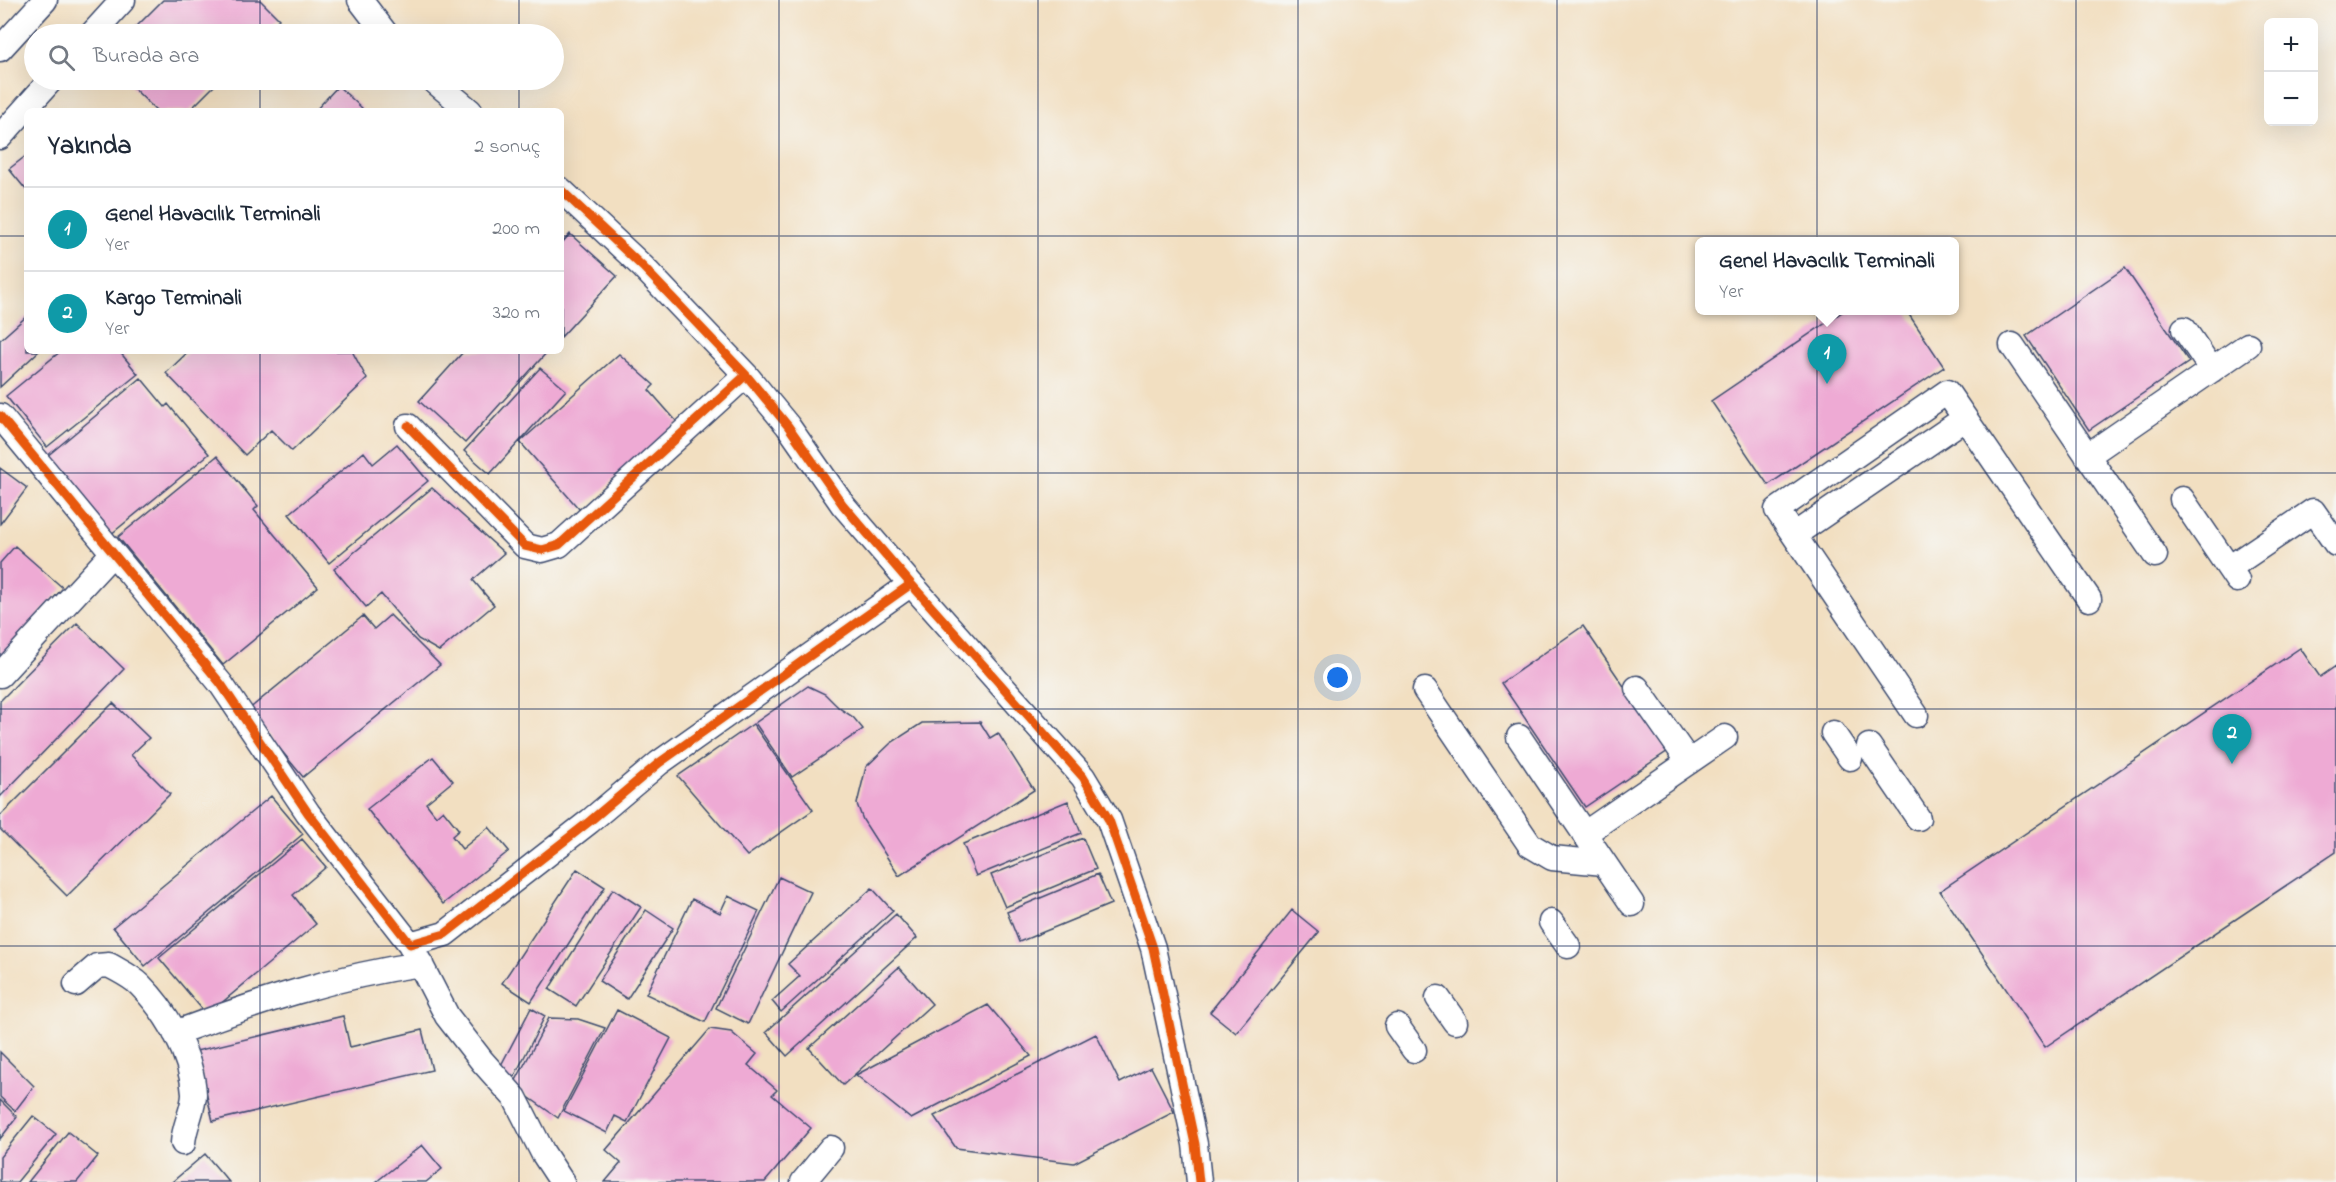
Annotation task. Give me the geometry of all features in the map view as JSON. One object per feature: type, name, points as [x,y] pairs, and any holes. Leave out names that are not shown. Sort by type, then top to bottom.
[{"type":"street","points":[[0,49],[45,0]]},
{"type":"street","points":[[101,24],[123,0]]},
{"type":"street","points":[[360,0],[378,24]]},
{"type":"street","points":[[26,108],[42,90]]},
{"type":"street","points":[[445,90],[466,108]]},
{"type":"street","points":[[0,137],[24,110]]},
{"type":"street","points":[[564,193],[643,267],[746,375],[788,426],[843,505],[1083,777],[1109,820],[1152,948],[1195,1144],[1198,1182]]},
{"type":"street","points":[[2184,329],[2212,370]]},
{"type":"street","points":[[2012,345],[2155,555]]},
{"type":"street","points":[[2087,456],[2248,345]]},
{"type":"street","points":[[408,426],[525,546],[542,550],[559,545],[746,375]]},
{"type":"street","points":[[1916,715],[1777,510],[1947,393],[2089,599]]},
{"type":"street","points":[[0,416],[221,684],[308,813],[415,954],[447,1016],[515,1098],[543,1153],[562,1182]]},
{"type":"street","points":[[1794,535],[1964,418]]},
{"type":"street","points":[[2182,499],[2233,574],[2313,512],[2336,544]]},
{"type":"street","points":[[0,675],[112,554]]},
{"type":"street","points":[[175,1033],[262,1001],[392,968],[415,954],[445,934],[590,821],[659,763],[911,584]]},
{"type":"street","points":[[1637,688],[1689,762]]},
{"type":"street","points":[[1425,690],[1530,845],[1552,858],[1604,863]]},
{"type":"street","points":[[1833,733],[1860,752],[1918,818]]},
{"type":"street","points":[[1519,737],[1632,904]]},
{"type":"street","points":[[1584,834],[1725,737]]},
{"type":"street","points":[[1551,922],[1568,946]]},
{"type":"street","points":[[76,984],[97,966],[109,965],[139,984],[171,1024],[183,1050],[194,1093],[183,1143]]},
{"type":"street","points":[[1438,998],[1455,1022]]},
{"type":"street","points":[[1397,1026],[1414,1050]]},
{"type":"street","points":[[803,1182],[831,1148]]},
{"type":"building","points":[[163,0],[260,0],[279,19],[274,24],[139,24]]},
{"type":"building","points":[[135,90],[210,90],[192,108],[154,108]]},
{"type":"building","points":[[334,90],[342,90],[362,108],[318,108]]},
{"type":"building","points":[[24,157],[24,187],[9,169]]},
{"type":"building","points":[[570,234],[617,276],[564,334],[564,241]]},
{"type":"building","points":[[2125,268],[2189,362],[2089,430],[2026,336]]},
{"type":"building","points":[[1838,315],[1909,315],[1944,367],[1768,485],[1711,401]]},
{"type":"building","points":[[24,319],[24,354],[36,354],[0,387],[0,340]]},
{"type":"building","points":[[57,354],[121,354],[138,374],[47,447],[6,396]]},
{"type":"building","points":[[186,354],[354,354],[367,379],[292,451],[271,430],[245,455],[166,373]]},
{"type":"building","points":[[461,354],[545,354],[465,443],[419,401]]},
{"type":"building","points":[[619,354],[654,385],[649,390],[678,423],[580,510],[520,442]]},
{"type":"building","points":[[540,368],[566,390],[490,474],[464,451]]},
{"type":"building","points":[[141,378],[165,407],[168,404],[209,454],[110,535],[46,457]]},
{"type":"building","points":[[397,444],[428,481],[329,563],[289,514],[364,452],[373,464]]},
{"type":"building","points":[[217,456],[258,506],[254,510],[318,587],[223,665],[118,537]]},
{"type":"building","points":[[0,468],[27,488],[0,524]]},
{"type":"building","points":[[432,488],[504,553],[473,580],[494,605],[439,651],[418,639],[381,594],[366,607],[334,569]]},
{"type":"building","points":[[15,546],[63,588],[0,659],[0,563]]},
{"type":"building","points":[[390,615],[440,665],[303,777],[248,710],[363,616],[374,629]]},
{"type":"building","points":[[77,623],[124,669],[0,797],[0,701]]},
{"type":"building","points":[[1583,626],[1668,751],[1585,807],[1501,683]]},
{"type":"building","points":[[2300,648],[2320,677],[2336,666],[2336,852],[2045,1047],[1940,891]]},
{"type":"building","points":[[808,686],[825,694],[839,708],[853,717],[863,729],[792,777],[755,723]]},
{"type":"building","points":[[113,703],[149,738],[131,755],[170,794],[67,896],[0,829],[0,816]]},
{"type":"building","points":[[980,722],[990,738],[998,733],[1034,790],[899,876],[863,820],[857,804],[866,767],[891,743],[922,723]]},
{"type":"building","points":[[753,724],[813,810],[747,856],[678,776]]},
{"type":"building","points":[[433,757],[453,781],[426,803],[436,816],[443,810],[459,830],[452,836],[462,849],[489,827],[509,851],[443,904],[367,809]]},
{"type":"building","points":[[271,796],[303,834],[145,966],[113,927]]},
{"type":"building","points":[[1068,801],[1081,833],[976,876],[963,844]]},
{"type":"building","points":[[1083,838],[1096,869],[1005,907],[991,875]]},
{"type":"building","points":[[302,839],[326,867],[293,895],[316,924],[207,1015],[159,958]]},
{"type":"building","points":[[577,869],[605,887],[531,1002],[502,983]]},
{"type":"building","points":[[1098,874],[1111,904],[1019,942],[1007,912]]},
{"type":"building","points":[[779,877],[811,892],[748,1024],[716,1008]]},
{"type":"building","points":[[872,888],[893,911],[781,1012],[772,1001],[800,976],[788,964]]},
{"type":"building","points":[[613,889],[641,907],[576,1006],[549,989]]},
{"type":"building","points":[[728,896],[759,911],[705,1022],[646,994],[692,899],[720,913]]},
{"type":"building","points":[[646,910],[673,928],[627,999],[599,981]]},
{"type":"building","points":[[1292,910],[1319,932],[1236,1033],[1210,1012]]},
{"type":"building","points":[[896,914],[917,938],[787,1056],[766,1032]]},
{"type":"building","points":[[899,967],[932,1004],[843,1085],[809,1048]]},
{"type":"building","points":[[988,1005],[1031,1056],[911,1119],[856,1075]]},
{"type":"building","points":[[531,1008],[545,1016],[511,1083],[498,1071]]},
{"type":"building","points":[[617,1010],[671,1038],[627,1122],[615,1116],[607,1133],[564,1111]]},
{"type":"building","points":[[343,1016],[350,1047],[422,1030],[432,1070],[213,1121],[196,1051]]},
{"type":"building","points":[[549,1018],[578,1019],[605,1028],[558,1118],[513,1086]]},
{"type":"building","points":[[710,1029],[731,1032],[757,1054],[748,1065],[777,1090],[772,1095],[811,1128],[765,1182],[605,1182],[621,1163],[606,1150]]},
{"type":"building","points":[[1096,1034],[1120,1083],[1151,1067],[1174,1112],[1074,1163],[956,1148],[934,1116]]},
{"type":"building","points":[[0,1052],[34,1086],[15,1111],[0,1097]]},
{"type":"building","points":[[0,1100],[17,1117],[0,1139]]},
{"type":"building","points":[[33,1116],[56,1134],[17,1182],[0,1182],[0,1157]]},
{"type":"building","points":[[68,1132],[98,1156],[77,1182],[28,1182]]},
{"type":"building","points":[[422,1145],[442,1169],[426,1182],[376,1182]]},
{"type":"building","points":[[205,1154],[229,1182],[172,1182]]},
{"type":"cycle path","points":[[564,193],[643,267],[746,375],[788,426],[843,505],[911,584]]},
{"type":"cycle path","points":[[408,426],[525,546],[542,550],[559,545],[746,375]]},
{"type":"cycle path","points":[[0,416],[221,684],[308,813],[410,944],[445,934],[590,821],[659,763],[911,584],[1083,777],[1109,820],[1153,948],[1195,1144],[1199,1182]]},
{"type":"place","name":"Genel Havacılık Terminali","points":[[1827,384]]},
{"type":"place","name":"Kargo Terminali","points":[[2232,764]]}]
